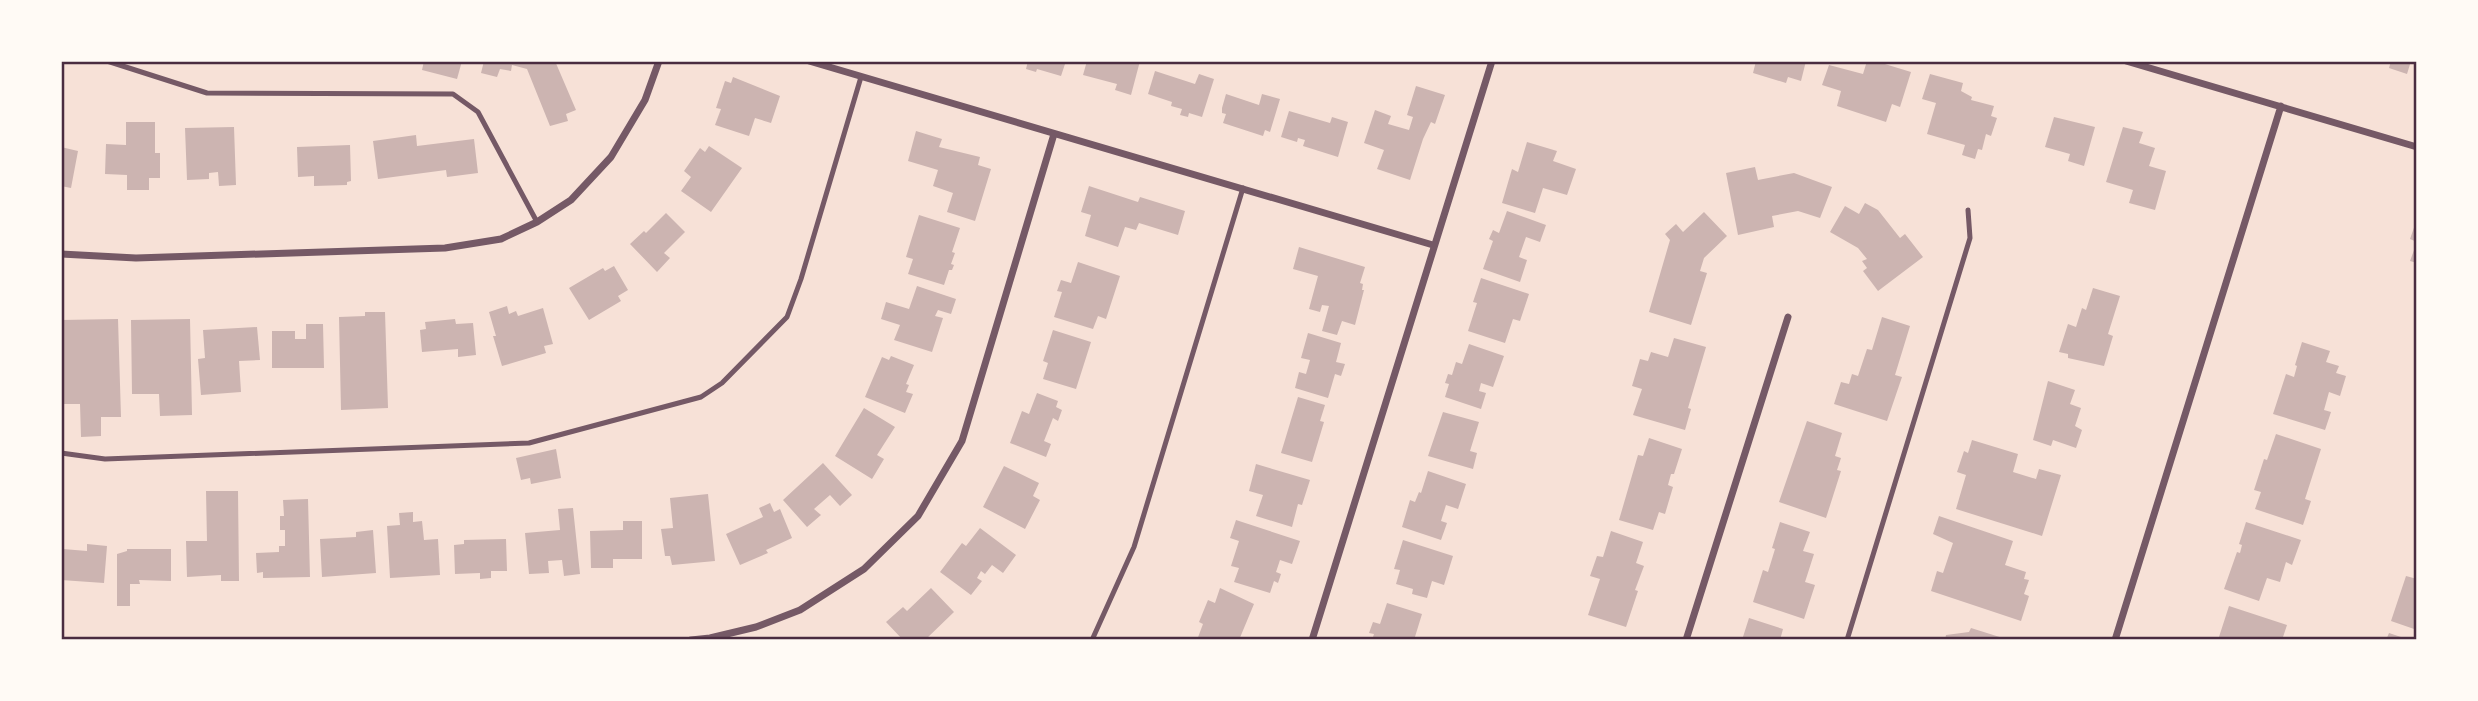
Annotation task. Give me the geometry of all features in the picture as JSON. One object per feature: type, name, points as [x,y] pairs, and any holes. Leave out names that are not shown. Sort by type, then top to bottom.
[{"type":"street","points":[[61,254],[136,258],[445,248],[501,239],[537,222],[571,200],[611,157],[645,100],[659,61]]},
{"type":"street","points":[[809,61],[1433,245]]},
{"type":"street","points":[[1312,640],[1492,61]]},
{"type":"street","points":[[2126,61],[2417,147]]},
{"type":"street","points":[[2115,640],[2281,106]]},
{"type":"street","points":[[691,640],[756,627],[800,610],[864,569],[918,516],[962,441],[1054,134]]},
{"type":"street","points":[[1685,640],[1788,317]]},
{"type":"lane","points":[[107,61],[207,93],[453,94],[478,112],[537,222]]},
{"type":"lane","points":[[61,453],[104,459],[529,443],[701,397],[722,383],[786,317],[861,77]]},
{"type":"lane","points":[[1092,640],[1134,547],[1243,188]]},
{"type":"lane","points":[[1847,640],[1970,238],[1968,210]]},
{"type":"building","points":[[424,61],[462,61],[457,79],[422,70]]},
{"type":"building","points":[[484,61],[555,61],[576,110],[566,114],[568,121],[550,126],[527,69],[512,65],[511,71],[500,69],[497,77],[481,73]]},
{"type":"building","points":[[1028,61],[1066,61],[1061,76],[1037,69],[1036,72],[1026,69]]},
{"type":"building","points":[[1087,61],[1140,61],[1131,95],[1115,90],[1117,84],[1083,75]]},
{"type":"building","points":[[1756,61],[1806,61],[1801,81],[1788,77],[1786,83],[1753,73]]},
{"type":"building","points":[[1867,61],[1911,72],[1900,107],[1892,104],[1886,122],[1837,106],[1841,91],[1822,85],[1829,65],[1863,74]]},
{"type":"building","points":[[2391,61],[2411,61],[2407,74],[2389,68]]},
{"type":"building","points":[[1155,71],[1195,84],[1199,74],[1214,79],[1202,117],[1189,113],[1188,117],[1180,115],[1182,109],[1171,106],[1172,102],[1148,94]]},
{"type":"building","points":[[1930,74],[1963,83],[1961,91],[1972,97],[1971,100],[1994,106],[1991,116],[1997,118],[1991,136],[1986,134],[1982,150],[1978,149],[1975,159],[1962,155],[1965,145],[1927,134],[1936,103],[1922,99]]},
{"type":"building","points":[[733,77],[780,96],[771,123],[755,118],[749,136],[715,125],[721,109],[716,108],[725,81],[731,83]]},
{"type":"building","points":[[1416,86],[1445,95],[1435,124],[1431,122],[1423,139],[1410,180],[1377,169],[1384,150],[1364,143],[1375,110],[1391,116],[1388,124],[1409,130],[1413,117],[1407,115]]},
{"type":"building","points":[[1226,94],[1259,105],[1262,94],[1280,99],[1270,132],[1265,130],[1263,136],[1223,123],[1226,114],[1222,113],[1222,108]]},
{"type":"building","points":[[1289,111],[1330,123],[1332,117],[1348,122],[1338,157],[1303,146],[1305,140],[1298,138],[1297,142],[1281,137]]},
{"type":"building","points":[[2054,117],[2095,127],[2084,166],[2068,161],[2070,154],[2045,147]]},
{"type":"building","points":[[126,122],[155,122],[155,153],[160,153],[160,178],[149,178],[149,190],[127,190],[127,175],[105,174],[106,144],[126,145]]},
{"type":"building","points":[[234,127],[236,185],[219,186],[218,172],[209,173],[209,179],[187,180],[185,128]]},
{"type":"building","points":[[2123,127],[2143,132],[2139,143],[2155,148],[2149,166],[2166,171],[2155,210],[2129,203],[2133,190],[2106,182]]},
{"type":"building","points":[[916,131],[942,139],[939,147],[980,157],[978,165],[991,169],[975,221],[947,212],[953,193],[933,186],[938,170],[908,161]]},
{"type":"building","points":[[416,135],[417,146],[474,139],[478,173],[447,177],[446,170],[378,179],[373,141]]},
{"type":"building","points":[[1527,142],[1557,151],[1553,161],[1576,169],[1567,195],[1543,188],[1535,213],[1502,203],[1512,169],[1518,172]]},
{"type":"building","points":[[350,145],[351,181],[347,182],[347,185],[314,186],[314,176],[298,177],[297,147]]},
{"type":"building","points":[[709,146],[742,168],[711,212],[681,191],[691,177],[684,171],[700,148],[705,152]]},
{"type":"building","points":[[61,147],[78,151],[71,188],[61,186]]},
{"type":"building","points":[[1755,167],[1758,180],[1794,173],[1832,187],[1820,218],[1798,211],[1772,216],[1774,227],[1738,235],[1726,173]]},
{"type":"building","points":[[1089,186],[1138,202],[1140,197],[1185,211],[1178,235],[1139,223],[1136,230],[1125,227],[1118,247],[1085,236],[1091,215],[1081,212]]},
{"type":"building","points":[[1865,203],[1878,210],[1900,238],[1905,234],[1923,257],[1878,291],[1863,271],[1867,268],[1862,261],[1867,259],[1858,248],[1830,232],[1845,206],[1859,214]]},
{"type":"building","points":[[1507,211],[1546,225],[1540,242],[1526,237],[1519,257],[1527,260],[1520,282],[1483,269],[1493,241],[1489,239],[1493,230],[1499,233]]},
{"type":"building","points":[[1704,212],[1727,236],[1704,258],[1700,271],[1707,273],[1691,325],[1649,312],[1670,240],[1665,234],[1676,224],[1683,232]]},
{"type":"building","points":[[666,213],[685,232],[664,253],[670,258],[657,272],[630,244],[644,231],[646,233]]},
{"type":"building","points":[[919,215],[960,228],[952,252],[955,253],[951,264],[954,265],[952,270],[949,270],[944,285],[908,274],[913,259],[906,257]]},
{"type":"building","points":[[2417,219],[2417,242],[2410,239]]},
{"type":"building","points":[[2417,242],[2417,263],[2410,261]]},
{"type":"building","points":[[1299,247],[1365,267],[1360,283],[1363,284],[1364,290],[1355,325],[1342,321],[1337,335],[1322,331],[1329,306],[1322,305],[1320,312],[1309,309],[1318,276],[1293,269]]},
{"type":"building","points":[[1078,262],[1120,276],[1106,319],[1098,316],[1093,329],[1054,317],[1062,292],[1057,291],[1061,280],[1071,283]]},
{"type":"building","points":[[614,266],[628,290],[618,296],[621,301],[589,320],[569,288],[603,268],[605,271]]},
{"type":"building","points":[[1481,278],[1529,294],[1520,321],[1513,319],[1505,343],[1468,331]]},
{"type":"building","points":[[917,286],[956,299],[951,314],[938,310],[935,316],[943,318],[932,352],[894,340],[900,325],[881,319],[886,302],[909,309]]},
{"type":"building","points":[[2093,288],[2120,296],[2108,334],[2113,336],[2104,366],[2068,358],[2068,354],[2059,352],[2068,324],[2076,327],[2082,308],[2086,310]]},
{"type":"building","points":[[507,306],[509,314],[516,311],[518,316],[543,308],[553,344],[544,346],[546,353],[502,366],[489,312]]},
{"type":"building","points":[[365,312],[385,312],[388,408],[341,410],[339,317],[365,316]]},
{"type":"building","points":[[1882,317],[1910,326],[1895,375],[1902,377],[1887,421],[1834,404],[1841,382],[1849,384],[1852,374],[1858,376],[1867,349],[1872,350]]},
{"type":"building","points":[[118,319],[121,417],[101,417],[101,436],[81,437],[80,404],[63,404],[61,320]]},
{"type":"building","points":[[190,319],[192,415],[160,416],[159,394],[132,394],[131,320]]},
{"type":"building","points":[[455,319],[456,324],[473,323],[476,355],[458,357],[458,349],[422,352],[420,330],[426,329],[425,322]]},
{"type":"building","points":[[306,324],[323,324],[324,368],[272,368],[272,331],[295,331],[295,339],[306,339]]},
{"type":"building","points":[[257,327],[260,360],[239,361],[241,392],[201,395],[198,359],[205,358],[203,330]]},
{"type":"building","points":[[1053,330],[1091,342],[1076,389],[1043,379],[1048,363],[1043,361]]},
{"type":"building","points":[[1308,333],[1341,343],[1336,362],[1345,364],[1341,376],[1335,374],[1328,398],[1295,388],[1299,372],[1306,374],[1310,360],[1301,358]]},
{"type":"building","points":[[1674,338],[1706,347],[1688,408],[1691,409],[1685,430],[1633,415],[1642,389],[1632,386],[1640,359],[1648,361],[1651,352],[1668,357]]},
{"type":"building","points":[[2302,342],[2330,351],[2326,362],[2339,366],[2336,373],[2346,376],[2340,396],[2329,392],[2324,410],[2331,412],[2325,430],[2273,414],[2286,374],[2294,377]]},
{"type":"building","points":[[1469,344],[1504,356],[1493,387],[1481,383],[1479,391],[1486,393],[1481,409],[1445,397],[1449,384],[1445,383],[1448,374],[1452,375],[1456,362],[1462,364]]},
{"type":"building","points":[[891,356],[914,365],[906,384],[909,385],[906,392],[913,394],[905,413],[865,397],[882,357],[889,360]]},
{"type":"building","points":[[2048,381],[2075,390],[2070,404],[2081,408],[2075,426],[2082,430],[2076,448],[2053,440],[2051,446],[2033,440]]},
{"type":"building","points":[[1037,393],[1058,401],[1056,407],[1062,410],[1058,421],[1053,418],[1044,441],[1051,444],[1046,457],[1010,443],[1022,411],[1029,414]]},
{"type":"building","points":[[1298,397],[1325,405],[1320,421],[1324,422],[1312,462],[1281,453]]},
{"type":"building","points":[[864,408],[895,427],[877,455],[884,459],[872,479],[835,456]]},
{"type":"building","points":[[1443,412],[1479,422],[1470,451],[1477,453],[1473,469],[1428,456]]},
{"type":"building","points":[[1807,421],[1842,433],[1835,456],[1841,458],[1837,470],[1841,471],[1826,518],[1779,502]]},
{"type":"building","points":[[2276,434],[2321,449],[2305,499],[2311,501],[2303,525],[2255,509],[2261,492],[2254,490]]},
{"type":"building","points":[[1649,438],[1682,449],[1668,485],[1673,487],[1665,514],[1659,512],[1653,530],[1619,520],[1638,455],[1643,456]]},
{"type":"building","points":[[1972,440],[2018,454],[2013,472],[2036,479],[2039,469],[2061,475],[2042,536],[1956,509],[1966,475],[1957,472],[1964,451],[1968,453]]},
{"type":"building","points":[[556,449],[561,478],[531,484],[530,478],[521,480],[516,458]]},
{"type":"building","points":[[823,463],[852,495],[840,506],[830,495],[814,509],[821,515],[807,527],[783,500]]},
{"type":"building","points":[[1256,464],[1310,480],[1302,505],[1298,504],[1292,527],[1256,516],[1263,495],[1249,491]]},
{"type":"building","points":[[1004,466],[1039,483],[1033,496],[1040,500],[1025,529],[983,507]]},
{"type":"building","points":[[1428,471],[1466,484],[1458,509],[1446,505],[1441,521],[1447,523],[1441,540],[1402,527],[1410,500],[1415,502],[1419,492],[1421,493]]},
{"type":"building","points":[[206,491],[238,491],[239,581],[221,581],[221,575],[187,577],[186,541],[207,541]]},
{"type":"building","points":[[708,494],[715,561],[672,565],[670,556],[665,556],[661,529],[673,528],[670,498]]},
{"type":"building","points":[[308,499],[310,577],[263,578],[263,572],[257,573],[256,553],[279,552],[279,546],[285,546],[285,530],[280,530],[280,516],[284,516],[283,500]]},
{"type":"building","points":[[770,503],[774,512],[780,509],[792,538],[766,550],[768,553],[740,565],[726,534],[763,517],[759,508]]},
{"type":"building","points":[[573,508],[580,574],[564,576],[562,560],[548,561],[549,573],[529,574],[525,533],[560,530],[558,509]]},
{"type":"building","points":[[413,512],[413,522],[422,521],[424,540],[438,539],[440,575],[390,578],[387,526],[400,525],[399,513]]},
{"type":"building","points":[[1939,516],[2013,541],[2005,565],[2026,572],[2024,579],[2029,580],[2024,594],[2029,596],[2021,621],[1931,591],[1937,571],[1943,573],[1953,543],[1933,534]]},
{"type":"building","points":[[1236,520],[1300,541],[1292,564],[1280,560],[1276,572],[1281,574],[1278,583],[1274,581],[1270,593],[1234,582],[1239,568],[1231,566],[1239,541],[1230,538]]},
{"type":"building","points":[[623,521],[642,521],[642,559],[613,559],[613,568],[591,568],[590,531],[623,530]]},
{"type":"building","points":[[1780,522],[1810,532],[1803,551],[1814,554],[1805,582],[1815,585],[1804,619],[1753,602],[1763,570],[1768,572]]},
{"type":"building","points":[[2246,522],[2301,540],[2292,565],[2286,562],[2280,582],[2267,578],[2259,601],[2224,589],[2237,552],[2240,553],[2242,545],[2239,544]]},
{"type":"building","points":[[980,528],[1016,555],[1003,573],[992,565],[985,574],[981,571],[977,578],[982,581],[971,595],[940,572],[962,543],[966,546]]},
{"type":"building","points":[[373,530],[376,573],[322,577],[320,539],[356,537],[356,532]]},
{"type":"building","points":[[1611,531],[1643,542],[1636,563],[1644,566],[1626,627],[1588,615],[1600,579],[1590,576],[1597,556],[1603,557]]},
{"type":"building","points":[[506,539],[507,571],[491,571],[491,578],[480,579],[480,573],[455,574],[454,545],[464,544],[464,540]]},
{"type":"building","points":[[1403,540],[1453,556],[1444,585],[1432,581],[1427,598],[1412,594],[1413,589],[1396,584],[1400,570],[1394,569]]},
{"type":"building","points":[[87,544],[107,546],[104,583],[61,580],[63,549],[87,551]]},
{"type":"building","points":[[127,549],[171,549],[171,581],[139,580],[140,584],[130,584],[130,606],[117,606],[117,554]]},
{"type":"building","points":[[2406,576],[2417,579],[2417,630],[2391,621]]},
{"type":"building","points":[[931,588],[954,612],[925,640],[903,640],[886,622],[903,607],[907,611]]},
{"type":"building","points":[[1220,588],[1254,604],[1239,640],[1197,640],[1203,624],[1199,622],[1208,600],[1215,603]]},
{"type":"building","points":[[1387,603],[1422,614],[1414,640],[1372,640],[1374,634],[1369,633],[1373,622],[1380,624]]},
{"type":"building","points":[[2229,606],[2287,625],[2282,640],[2218,640]]},
{"type":"building","points":[[1749,618],[1783,629],[1780,640],[1742,640]]},
{"type":"building","points":[[1971,628],[2006,640],[1945,640],[1946,635],[1969,632]]},
{"type":"building","points":[[2389,633],[2407,639],[2407,640],[2386,640]]}]
